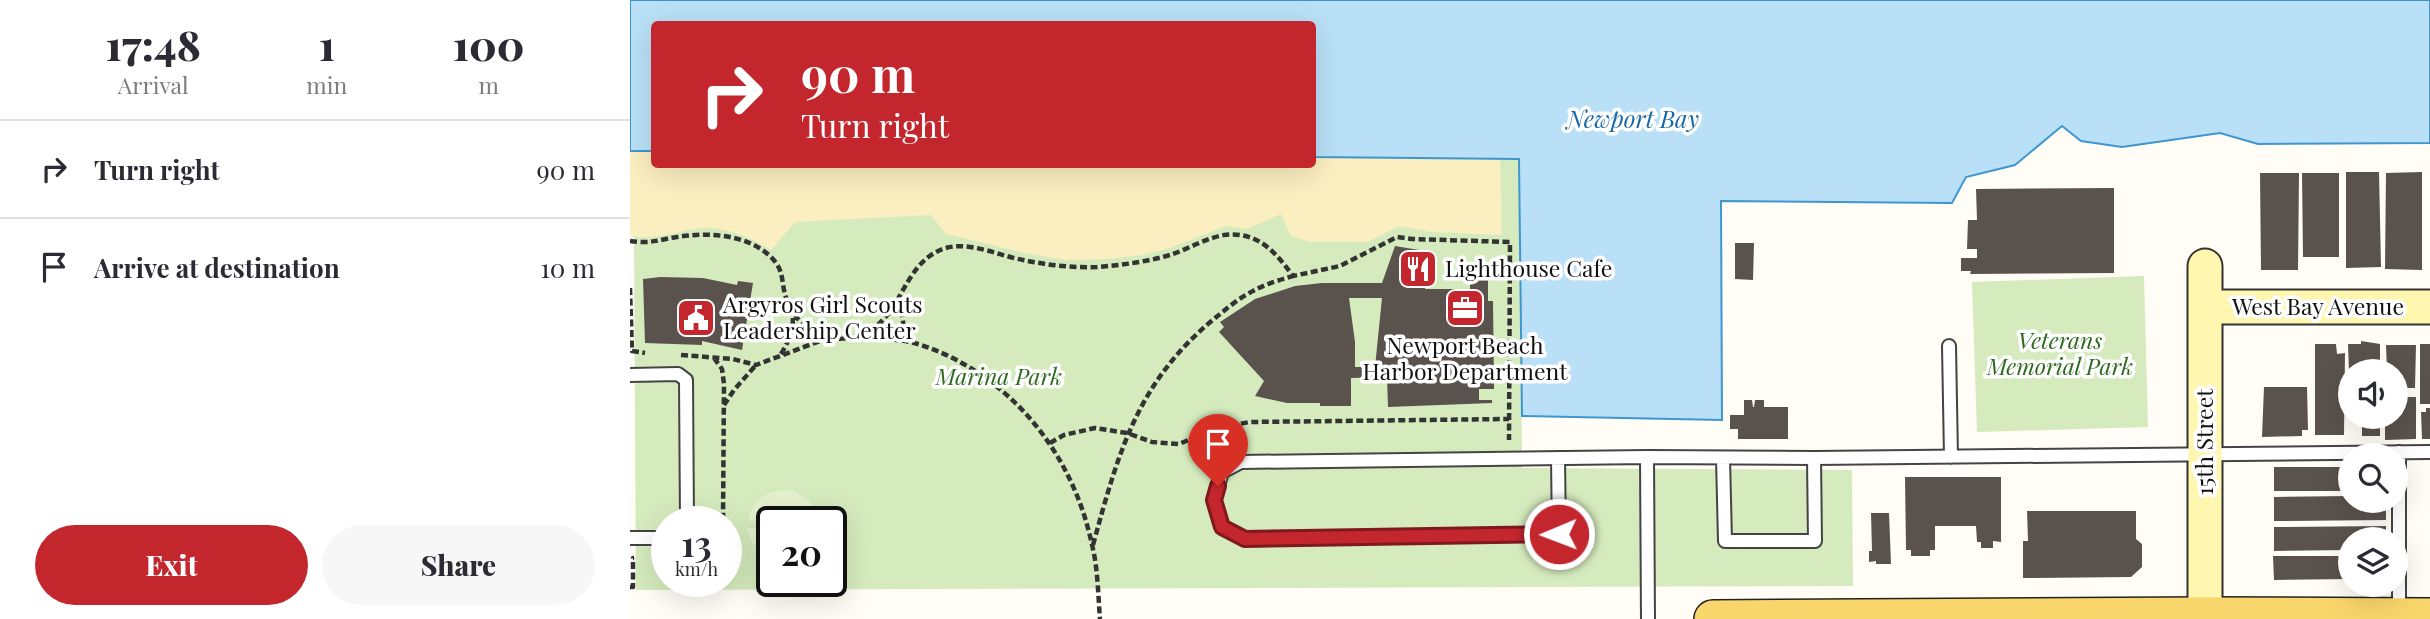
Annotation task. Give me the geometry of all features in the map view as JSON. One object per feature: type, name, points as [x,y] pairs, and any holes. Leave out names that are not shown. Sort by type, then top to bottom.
[{"type":"main road","points":[[1713,619],[2414,617]]},
{"type":"street","name":"15th Street","points":[[2205,266],[2205,617]]},
{"type":"street","name":"West Bay Avenue","points":[[2206,307],[2430,307]]},
{"type":"lane","points":[[1949,346],[1951,457]]},
{"type":"lane","points":[[630,375],[678,374],[686,380],[687,506]]},
{"type":"lane","points":[[2408,452],[2430,452]]},
{"type":"lane","points":[[1558,458],[1559,534],[1245,539],[1222,527],[1214,500],[1222,472],[1241,462],[1508,459],[1558,458],[1647,457],[2338,453]]},
{"type":"lane","points":[[1647,457],[1648,619]]},
{"type":"lane","points":[[1723,458],[1725,541],[1815,541],[1814,458]]},
{"type":"lane","points":[[2405,513],[2414,617]]},
{"type":"lane","points":[[630,538],[651,538]]},
{"type":"path","points":[[724,406],[739,383],[756,365],[828,338],[869,332],[885,320],[899,300],[909,277],[929,257],[946,248],[966,247],[1023,261],[1094,267],[1147,261],[1228,233],[1258,240],[1276,254],[1293,276]]},
{"type":"path","points":[[630,242],[649,244],[696,234],[722,235],[744,241],[771,256],[782,270],[787,301],[797,320],[812,332],[828,338]]},
{"type":"path","points":[[1093,546],[1127,433],[1140,405],[1156,380],[1193,335],[1253,290],[1293,276],[1340,266],[1397,237],[1510,242],[1508,459]]},
{"type":"path","points":[[630,288],[632,351],[651,354]]},
{"type":"path","points":[[899,300],[905,327],[915,343]]},
{"type":"path","points":[[780,355],[790,339],[793,312]]},
{"type":"path","points":[[859,335],[915,343],[944,354],[978,371],[1028,415],[1050,443],[1068,474],[1083,509],[1093,546],[1100,619]]},
{"type":"path","points":[[673,354],[714,357],[756,365]]},
{"type":"path","points":[[714,357],[722,369],[723,506]]},
{"type":"path","points":[[1050,443],[1064,435],[1095,428],[1127,433],[1152,442],[1179,444],[1217,428],[1250,422],[1509,419]]},
{"type":"path","points":[[630,587],[633,587],[633,558],[640,557]]},
{"type":"green space","name":"Marina Park","points":[[630,151],[651,151],[651,168],[1316,168],[1316,157],[1520,159],[1522,468],[1852,470],[1853,586],[847,589],[847,506],[756,506],[756,590],[742,590],[742,506],[651,506],[651,590],[636,590],[634,237],[630,236]]},
{"type":"green space","name":"Veterans Memorial Park","points":[[2144,276],[2148,427],[1977,432],[1972,282]]},
{"type":"green space","points":[[790,490],[809,501],[812,506],[756,506],[756,521],[748,521],[757,501],[774,492]]},
{"type":"green space","points":[[747,528],[756,528],[756,546]]},
{"type":"sand","points":[[630,151],[651,151],[651,168],[1316,168],[1316,157],[1500,159],[1502,235],[1431,232],[1399,226],[1367,242],[1309,242],[1290,235],[1281,214],[1247,229],[1226,226],[1170,248],[1142,255],[1065,260],[946,234],[931,215],[795,222],[771,250],[742,235],[711,228],[653,237],[630,236]]},
{"type":"water","name":"Newport Bay","points":[[630,0],[2430,0],[2430,143],[2258,144],[2220,133],[2122,147],[2081,141],[2062,126],[2015,165],[1966,177],[1952,203],[1721,201],[1722,420],[1522,416],[1519,159],[1316,157],[1316,21],[651,21],[651,151],[630,151]]},
{"type":"building","points":[[2346,172],[2379,172],[2381,267],[2346,268]]},
{"type":"building","points":[[2422,172],[2422,270],[2385,269],[2386,173]]},
{"type":"building","points":[[2260,173],[2299,173],[2298,270],[2261,270]]},
{"type":"building","points":[[2302,173],[2339,173],[2339,257],[2303,257]]},
{"type":"building","points":[[2114,188],[2114,273],[1970,274],[1971,271],[1961,271],[1961,258],[1977,258],[1977,249],[1967,249],[1968,220],[1977,220],[1976,189]]},
{"type":"building","points":[[1735,243],[1754,243],[1753,280],[1735,279]]},
{"type":"building","points":[[1395,246],[1425,251],[1425,289],[1470,289],[1470,279],[1488,279],[1488,301],[1493,301],[1494,389],[1479,389],[1479,400],[1492,400],[1492,403],[1388,407],[1387,377],[1351,378],[1351,406],[1287,403],[1255,396],[1264,381],[1219,332],[1224,327],[1220,322],[1255,299],[1295,286],[1382,283]],"holes":[[[1349,298],[1382,298],[1375,367],[1355,367],[1355,342]]]},
{"type":"building","name":"Argyros Girl Scouts Leadership Center","points":[[703,278],[737,285],[738,281],[753,283],[742,350],[702,341],[702,345],[645,343],[643,279]]},
{"type":"building","points":[[2361,341],[2380,344],[2380,359],[2349,359],[2348,344],[2361,344]]},
{"type":"building","points":[[2315,344],[2336,344],[2337,354],[2345,353],[2345,359],[2338,359],[2338,429],[2344,429],[2344,435],[2315,435]]},
{"type":"building","points":[[2420,344],[2430,344],[2430,404],[2420,404]]},
{"type":"building","points":[[2386,345],[2416,345],[2415,388],[2408,388],[2408,359],[2387,359]]},
{"type":"building","points":[[2264,387],[2307,387],[2308,430],[2302,430],[2302,436],[2262,437]]},
{"type":"building","points":[[2408,397],[2416,397],[2416,439],[2385,440],[2385,429],[2408,429]]},
{"type":"building","points":[[1744,400],[1752,400],[1753,407],[1755,400],[1764,400],[1764,407],[1788,407],[1788,439],[1738,439],[1738,429],[1730,429],[1730,415],[1744,415]]},
{"type":"building","points":[[2426,408],[2430,408],[2430,439],[2422,439],[2421,412],[2426,412]]},
{"type":"building","points":[[2362,429],[2380,429],[2380,436],[2362,436]]},
{"type":"building","points":[[2274,467],[2338,467],[2338,491],[2274,491]]},
{"type":"building","points":[[1905,477],[2001,477],[2001,542],[1993,541],[1993,548],[1981,548],[1981,542],[1977,542],[1976,526],[1935,526],[1935,550],[1930,550],[1930,556],[1911,556],[1911,550],[1906,550]]},
{"type":"building","points":[[2338,496],[2338,513],[2386,513],[2386,520],[2274,521],[2274,497]]},
{"type":"building","points":[[2027,511],[2136,511],[2136,539],[2142,544],[2142,567],[2131,577],[2023,578],[2023,541],[2028,541]]},
{"type":"building","points":[[1871,513],[1889,513],[1891,564],[1869,562],[1869,551],[1872,551]]},
{"type":"building","points":[[2386,526],[2338,527],[2338,550],[2274,551],[2274,527]]},
{"type":"building","points":[[2273,556],[2338,556],[2338,579],[2274,580]]},
{"type":"place","name":"Lighthouse Cafe","points":[[1418,269]]},
{"type":"place","name":"Newport Beach Harbor Department","points":[[1465,308]]},
{"type":"place","name":"Argyros Girl Scouts Leadership Center","points":[[696,318]]},
{"type":"route","points":[[1218,486],[1214,500],[1222,527],[1245,539],[1559,534]]}]
